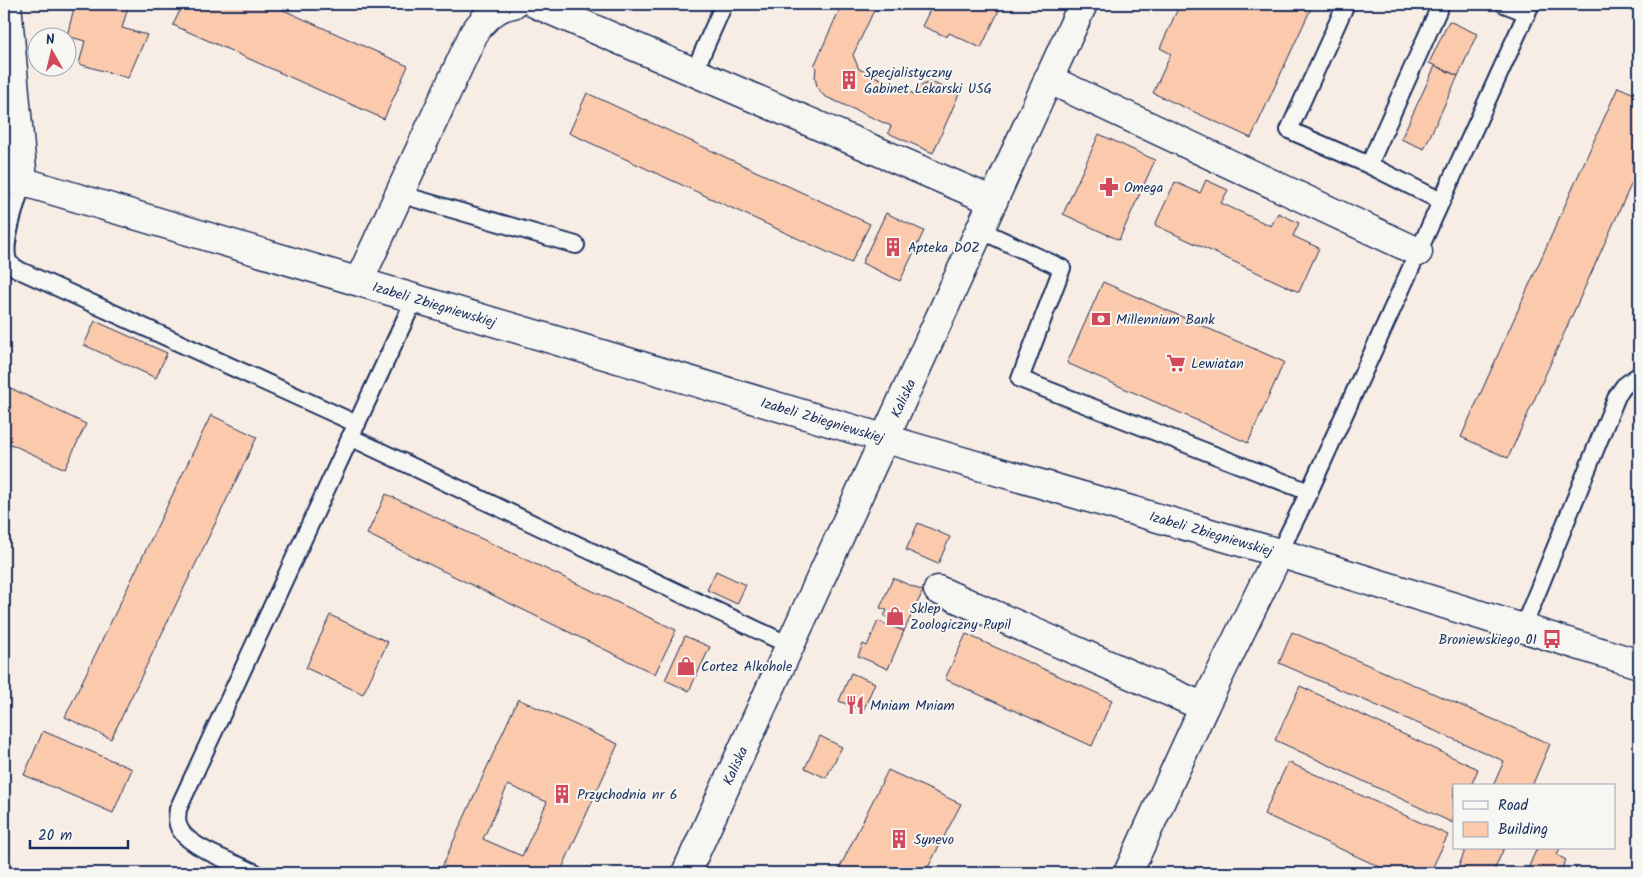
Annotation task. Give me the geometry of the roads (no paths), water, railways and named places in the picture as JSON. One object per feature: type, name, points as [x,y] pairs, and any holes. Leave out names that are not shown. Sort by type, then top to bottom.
[{"type":"street","points":[[6,4],[14,178]]},
{"type":"street","points":[[359,282],[474,33],[489,15],[505,5],[513,4]]},
{"type":"street","points":[[536,4],[993,200]]},
{"type":"street","name":"Kaliska","points":[[686,873],[1083,4]]},
{"type":"street","points":[[1048,79],[1418,252]]},
{"type":"street","name":"Izabeli Zbiegniewskiej","points":[[14,178],[884,438],[1279,553],[1522,630],[1639,664]]},
{"type":"street","points":[[1128,873],[1204,707],[1279,553]]},
{"type":"street","points":[[938,590],[1204,707]]},
{"type":"lane","points":[[694,72],[724,4]]},
{"type":"lane","points":[[1346,4],[1289,130],[1368,165],[1442,201]]},
{"type":"lane","points":[[1368,165],[1441,4]]},
{"type":"lane","points":[[1279,553],[1309,492],[1529,9],[1504,4]]},
{"type":"lane","points":[[14,178],[5,243],[5,254],[10,264],[791,646]]},
{"type":"lane","points":[[400,194],[576,245]]},
{"type":"lane","points":[[980,230],[1062,268],[1020,379],[1309,492]]},
{"type":"lane","points":[[256,873],[193,844],[181,832],[177,824],[178,808],[415,298]]},
{"type":"lane","points":[[1522,630],[1617,396],[1629,380],[1639,375]]},
{"type":"place","name":"Specjalistyczny Gabinet Lekarski USG","points":[[849,80]]},
{"type":"place","name":"Omega","points":[[1109,187]]},
{"type":"place","name":"Apteka DOZ","points":[[893,247]]},
{"type":"place","name":"Millennium Bank","points":[[1101,319]]},
{"type":"place","name":"Lewiatan","points":[[1176,363]]},
{"type":"place","name":"Sklep Zoologiczny Pupil","points":[[895,616]]},
{"type":"place","name":"Broniewskiego 01","points":[[1552,639]]},
{"type":"place","name":"Cortez Alkohole","points":[[686,666]]},
{"type":"place","name":"Mniam Mniam","points":[[855,705]]},
{"type":"place","name":"Przychodnia nr 6","points":[[562,794]]},
{"type":"place","name":"Synevo","points":[[899,839]]}]
